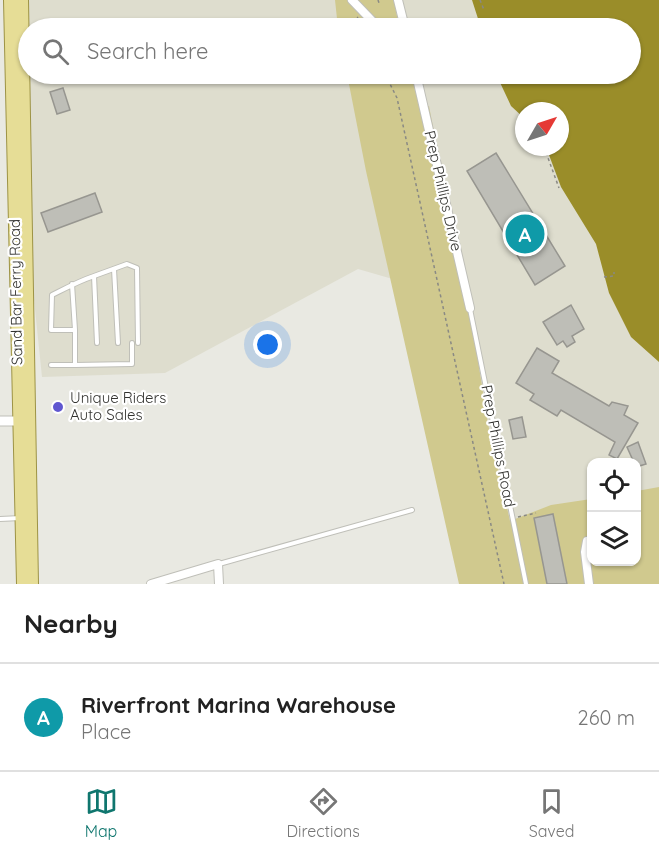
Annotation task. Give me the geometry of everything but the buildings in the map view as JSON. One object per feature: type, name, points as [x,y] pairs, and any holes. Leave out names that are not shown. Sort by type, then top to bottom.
[{"type":"main road","name":"Sand Bar Ferry Road","points":[[10,0],[32,584]]},
{"type":"main road","name":"Sand Bar Ferry Road","points":[[11,34],[22,0]]},
{"type":"main road","name":"Sand Bar Ferry Road","points":[[23,584],[21,518],[25,421]]},
{"type":"street","points":[[352,0],[368,18]]},
{"type":"street","points":[[398,0],[403,18]]},
{"type":"street","name":"Prep Phillips Drive","points":[[418,84],[470,308]]},
{"type":"street","points":[[0,421],[25,421]]},
{"type":"street","points":[[587,541],[585,552],[589,584]]},
{"type":"street","points":[[151,584],[219,564],[219,584]]},
{"type":"lane","points":[[51,365],[132,364],[135,343],[137,268],[127,264],[72,284],[52,295],[51,330],[75,330]]},
{"type":"lane","points":[[114,269],[118,343]]},
{"type":"lane","points":[[94,276],[97,343]]},
{"type":"lane","points":[[72,284],[75,364]]},
{"type":"lane","name":"Prep Phillips Road","points":[[470,308],[526,584]]},
{"type":"lane","points":[[219,564],[412,510]]},
{"type":"lane","points":[[0,519],[21,518]]},
{"type":"path","points":[[480,0],[484,10]]},
{"type":"path","points":[[357,18],[362,12]]},
{"type":"path","points":[[390,84],[397,98],[504,584]]},
{"type":"path","points":[[547,156],[559,188]]},
{"type":"path","points":[[604,276],[614,276],[614,272]]},
{"type":"path","points":[[512,518],[536,513]]},
{"type":"shaded area","points":[[16,0],[519,0],[525,18],[18,18],[18,37]]},
{"type":"shaded area","points":[[335,0],[394,0],[397,18],[337,18]]},
{"type":"shaded area","points":[[472,0],[659,0],[659,362],[631,337],[609,293],[596,244],[561,187],[549,156],[569,156],[569,102],[515,102],[515,110],[501,84],[641,84],[641,18],[478,18]]},
{"type":"shaded area","points":[[21,84],[552,84],[561,102],[515,102],[515,156],[569,156],[569,119],[659,302],[659,584],[491,584],[396,280],[358,269],[165,373],[42,377],[30,261]]},
{"type":"shaded area","points":[[349,84],[415,84],[422,108],[429,106],[477,354],[488,424],[510,521],[551,505],[587,500],[587,566],[641,566],[641,490],[659,487],[659,584],[459,584],[366,171]]},
{"type":"place","name":"Riverfront Marina Warehouse","points":[[525,234]]},
{"type":"place","name":"Unique Riders Auto Sales","points":[[58,407]]}]
